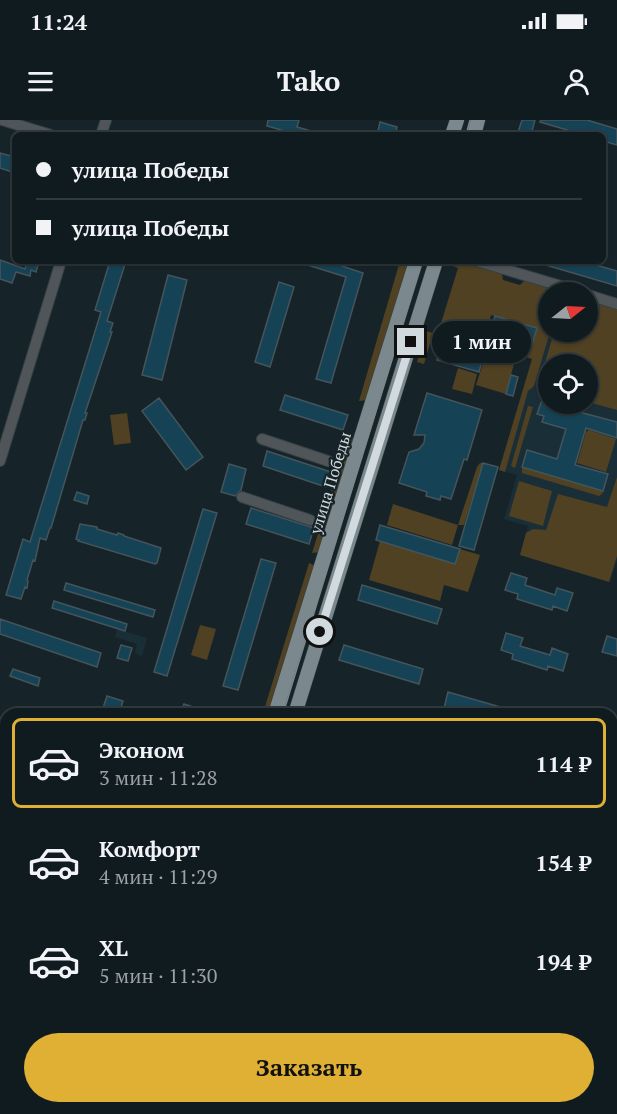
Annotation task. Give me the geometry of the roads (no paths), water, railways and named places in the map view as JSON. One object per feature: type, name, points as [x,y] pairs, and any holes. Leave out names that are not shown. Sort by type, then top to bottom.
[{"type":"main road","name":"улица Победы","points":[[277,708],[415,264]]},
{"type":"main road","points":[[297,708],[435,264]]},
{"type":"street","points":[[2,120],[41,132]]},
{"type":"street","points":[[0,461],[60,264]]},
{"type":"street","points":[[487,264],[547,282]]},
{"type":"street","points":[[598,298],[617,304]]},
{"type":"street","points":[[262,439],[328,461]]},
{"type":"street","points":[[242,497],[310,520]]},
{"type":"tram line","points":[[467,132],[470,120]]},
{"type":"tram line","points":[[285,708],[421,264]]}]
